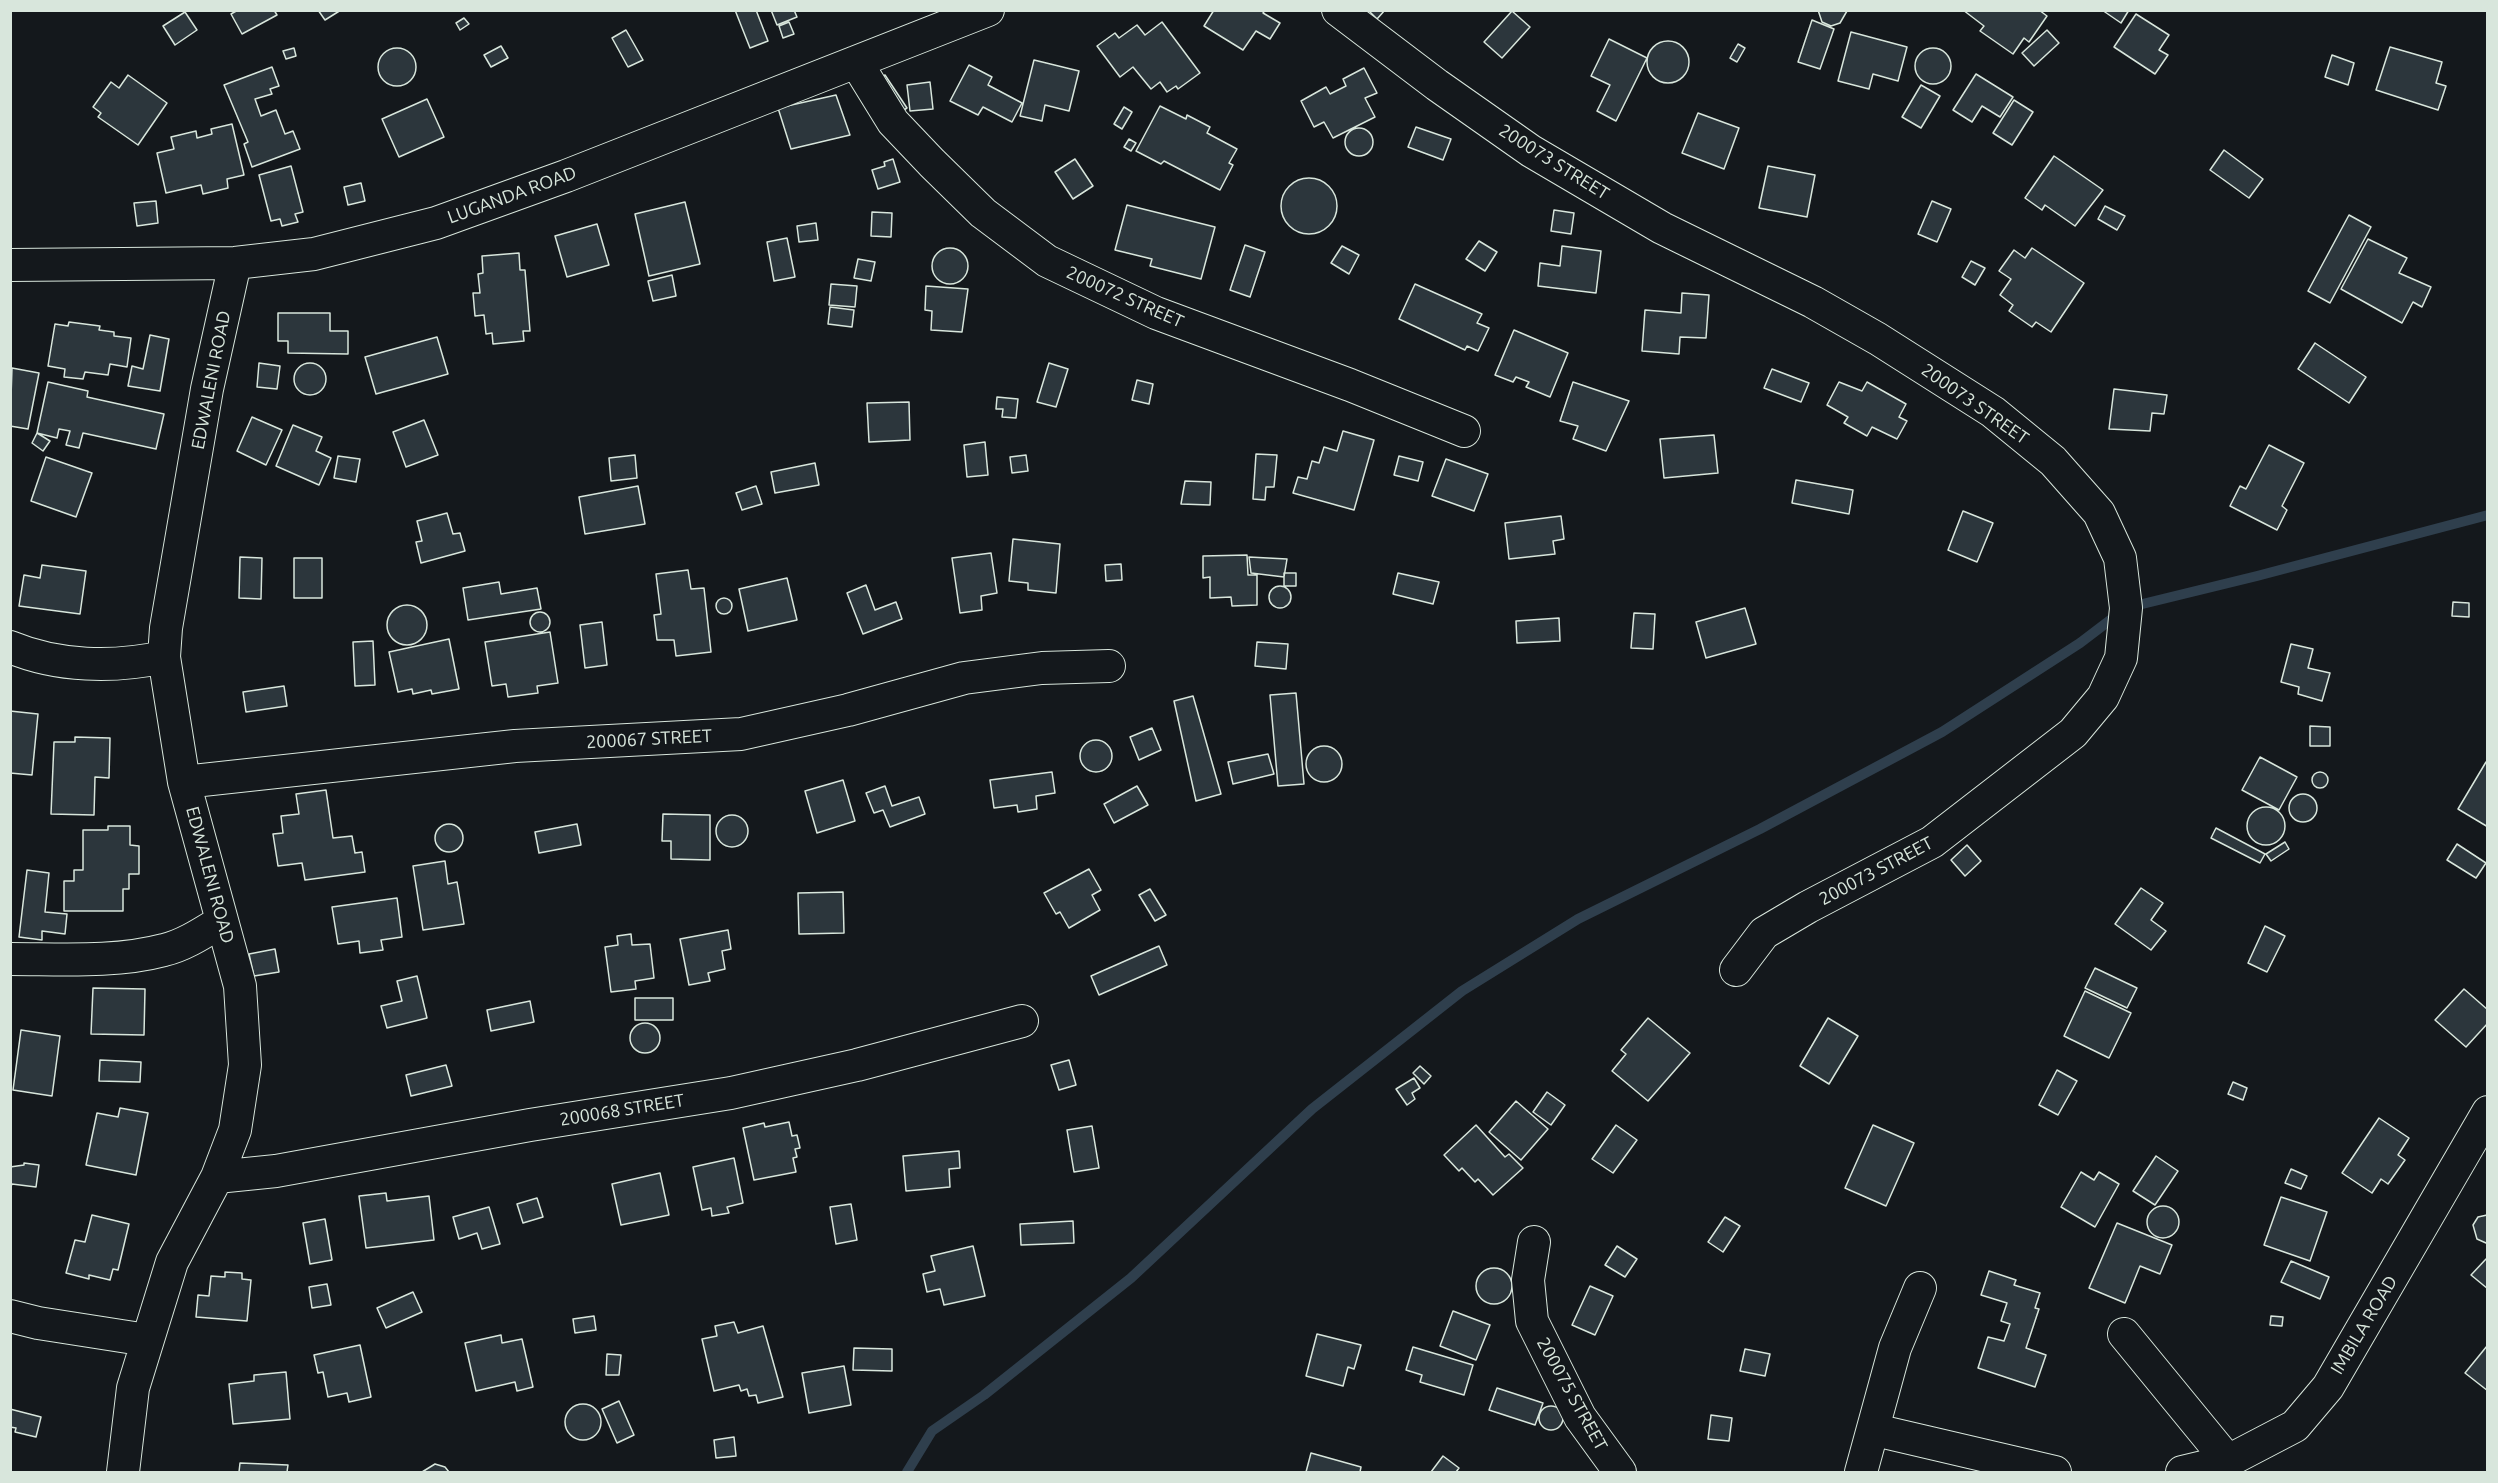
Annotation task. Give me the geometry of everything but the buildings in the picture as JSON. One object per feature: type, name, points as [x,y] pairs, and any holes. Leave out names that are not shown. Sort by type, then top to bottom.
[{"type":"street","name":"LUGANDA ROAD","points":[[10,265],[235,263],[314,254],[436,223],[566,176],[988,10]]},
{"type":"street","name":"200073 STREET","points":[[1338,10],[1437,85],[1531,151],[1662,228],[1813,302],[1993,412],[2053,461],[2099,513],[2120,558],[2126,608],[2121,658],[2103,697],[2073,733],[1932,842],[1808,907],[1764,933],[1736,970]]},
{"type":"street","name":"200072 STREET","points":[[856,62],[893,122],[916,147],[983,213],[1047,261],[1156,313],[1350,385],[1464,431]]},
{"type":"street","name":"EDWALENI ROAD","points":[[123,1473],[133,1388],[147,1340],[172,1262],[217,1177],[235,1131],[245,1065],[240,986],[184,782],[164,657],[166,627],[207,389],[235,263]]},
{"type":"street","points":[[10,647],[23,652],[93,665],[130,664],[164,657]]},
{"type":"street","name":"200067 STREET","points":[[184,782],[515,746],[741,734],[848,710],[964,678],[1042,668],[1109,666]]},
{"type":"street","points":[[10,959],[90,958],[164,950],[185,943],[222,921]]},
{"type":"street","name":"200068 STREET","points":[[217,1177],[276,1170],[530,1125],[731,1093],[857,1065],[1022,1021]]},
{"type":"street","name":"IMBILA ROAD","points":[[2182,1473],[2228,1461],[2295,1426],[2328,1387],[2487,1112]]},
{"type":"street","name":"200075 STREET","points":[[1534,1242],[1528,1280],[1532,1321],[1580,1417],[1620,1473]]},
{"type":"street","points":[[1861,1473],[1875,1430],[1895,1348],[1920,1288]]},
{"type":"street","points":[[10,1316],[39,1323],[147,1340]]},
{"type":"street","points":[[2124,1334],[2228,1461]]},
{"type":"street","points":[[1875,1430],[2055,1473]]},
{"type":"waterway","points":[[907,1472],[932,1431],[984,1395],[1131,1278],[1312,1109],[1462,991],[1578,919],[1760,829],[1942,732],[2080,643],[2126,608],[2488,515]]}]
